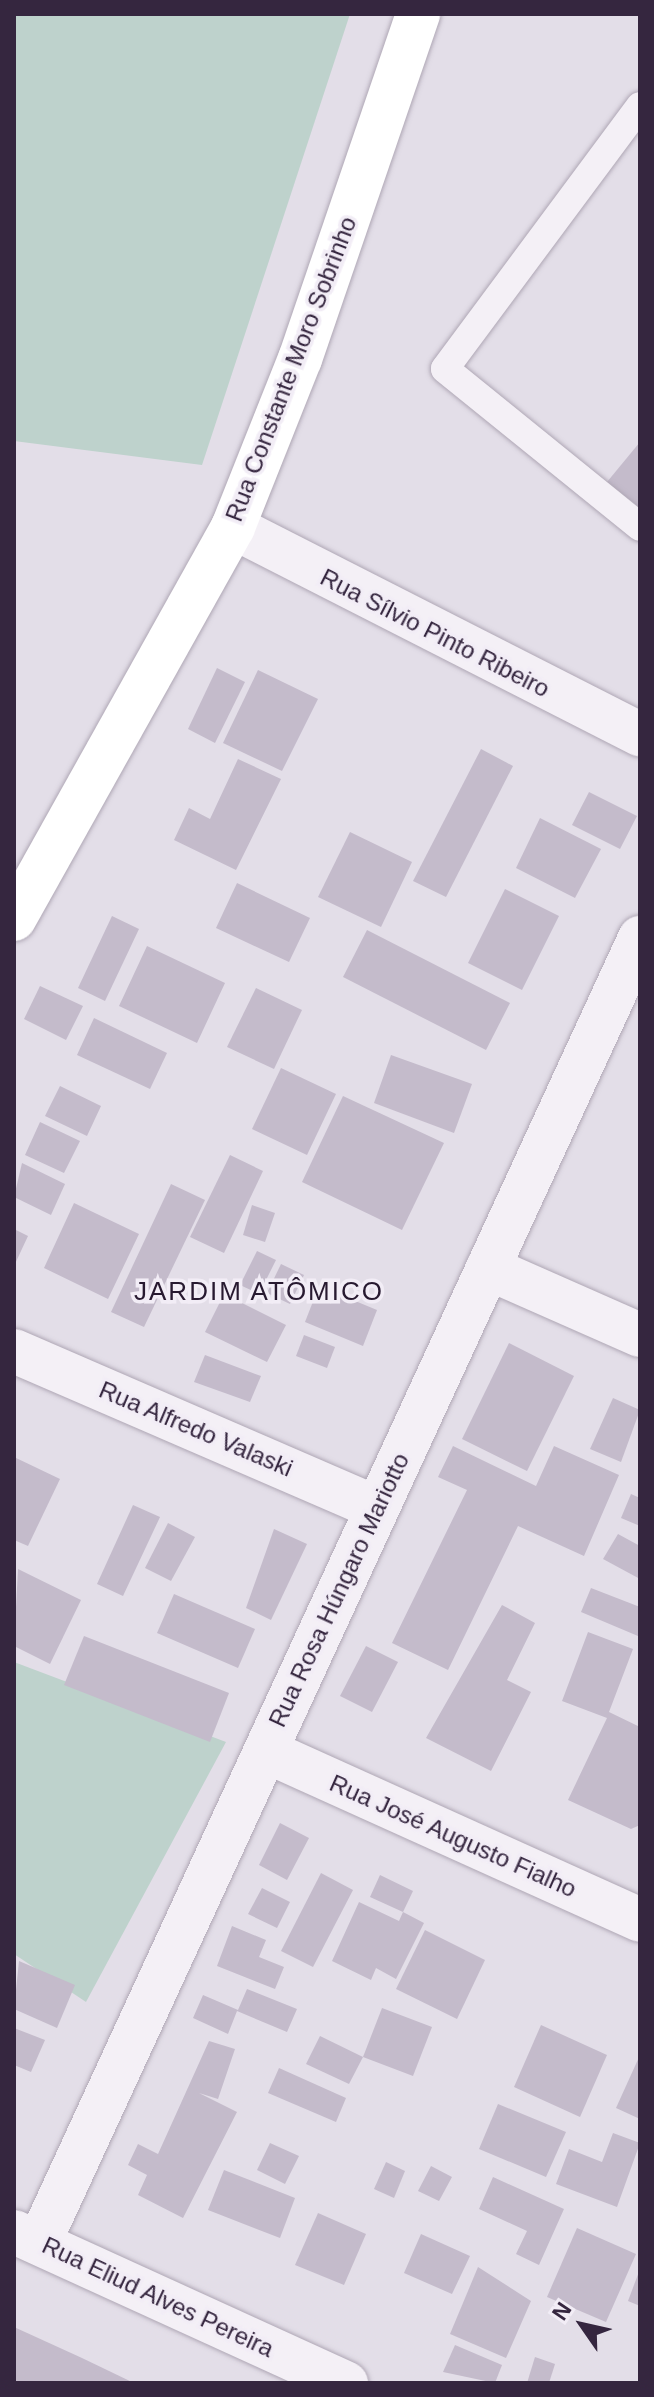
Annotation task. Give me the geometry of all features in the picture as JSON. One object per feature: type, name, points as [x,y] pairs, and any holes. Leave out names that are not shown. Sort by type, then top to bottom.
[{"type":"main road","name":"Rua Constante Moro Sobrinho","points":[[14,919],[233,527],[300,359],[418,14]]},
{"type":"street","name":"Rua Sílvio Pinto Ribeiro","points":[[233,527],[640,734]]},
{"type":"street","name":"Rua Rosa Húngaro Mariotto","points":[[26,2237],[266,1751],[640,938]]},
{"type":"street","points":[[488,1268],[640,1335]]},
{"type":"street","name":"Rua Alfredo Valaski","points":[[14,1351],[377,1508]]},
{"type":"street","name":"Rua José Augusto Fialho","points":[[266,1751],[640,1920]]},
{"type":"street","name":"Rua Eliud Alves Pereira","points":[[26,2237],[346,2383]]},
{"type":"lane","points":[[640,106],[445,369],[640,527]]},
{"type":"shaded area","points":[[14,14],[350,14],[202,465],[14,441]]},
{"type":"shaded area","points":[[14,1662],[226,1742],[86,2002],[14,1954]]},
{"type":"building","points":[[640,442],[640,508],[607,482]]},
{"type":"building","points":[[217,668],[245,682],[215,743],[188,729]]},
{"type":"building","points":[[258,670],[318,699],[282,771],[223,743]]},
{"type":"building","points":[[481,749],[513,766],[446,897],[413,881]]},
{"type":"building","points":[[238,759],[281,779],[236,870],[174,840],[189,808],[210,819]]},
{"type":"building","points":[[589,792],[637,816],[620,849],[572,825]]},
{"type":"building","points":[[540,818],[601,849],[575,898],[516,868]]},
{"type":"building","points":[[350,832],[412,862],[381,927],[318,897]]},
{"type":"building","points":[[237,883],[310,918],[289,962],[216,928]]},
{"type":"building","points":[[505,889],[559,916],[522,990],[468,963]]},
{"type":"building","points":[[112,916],[139,929],[105,1001],[78,988]]},
{"type":"building","points":[[367,930],[510,1003],[486,1050],[343,977]]},
{"type":"building","points":[[147,946],[225,983],[197,1043],[119,1006]]},
{"type":"building","points":[[40,986],[83,1006],[66,1040],[24,1019]]},
{"type":"building","points":[[256,988],[302,1010],[274,1069],[227,1047]]},
{"type":"building","points":[[94,1018],[167,1053],[150,1089],[77,1055]]},
{"type":"building","points":[[391,1055],[472,1084],[454,1133],[374,1103]]},
{"type":"building","points":[[281,1068],[336,1094],[307,1155],[252,1129]]},
{"type":"building","points":[[60,1086],[101,1106],[87,1136],[45,1116]]},
{"type":"building","points":[[343,1096],[444,1143],[402,1230],[302,1182]]},
{"type":"building","points":[[40,1122],[80,1141],[64,1173],[25,1155]]},
{"type":"building","points":[[230,1155],[263,1171],[224,1253],[190,1237]]},
{"type":"building","points":[[22,1163],[65,1184],[51,1215],[14,1197]]},
{"type":"building","points":[[171,1184],[205,1200],[144,1327],[111,1312]]},
{"type":"building","points":[[74,1203],[139,1234],[108,1299],[44,1268]]},
{"type":"building","points":[[252,1205],[275,1213],[265,1242],[243,1235]]},
{"type":"building","points":[[14,1229],[28,1236],[14,1266]]},
{"type":"building","points":[[257,1251],[276,1260],[259,1294],[240,1285]]},
{"type":"building","points":[[281,1264],[304,1275],[290,1304],[267,1293]]},
{"type":"building","points":[[319,1286],[377,1310],[363,1346],[305,1322]]},
{"type":"building","points":[[224,1294],[286,1325],[267,1362],[205,1332]]},
{"type":"building","points":[[304,1335],[335,1347],[327,1368],[296,1356]]},
{"type":"building","points":[[509,1343],[574,1376],[527,1471],[462,1439]]},
{"type":"building","points":[[205,1355],[261,1376],[250,1402],[194,1382]]},
{"type":"building","points":[[613,1398],[640,1410],[621,1462],[590,1449]]},
{"type":"building","points":[[453,1446],[536,1486],[554,1446],[619,1475],[584,1556],[518,1526],[448,1670],[392,1643],[467,1490],[438,1477]]},
{"type":"building","points":[[14,1457],[60,1479],[28,1546],[14,1540]]},
{"type":"building","points":[[631,1494],[640,1498],[640,1526],[621,1518]]},
{"type":"building","points":[[133,1505],[160,1517],[123,1596],[97,1584]]},
{"type":"building","points":[[168,1523],[195,1537],[171,1581],[145,1568]]},
{"type":"building","points":[[274,1529],[307,1544],[271,1620],[246,1608]]},
{"type":"building","points":[[618,1534],[640,1546],[640,1579],[603,1559]]},
{"type":"building","points":[[18,1569],[81,1600],[50,1664],[14,1646]]},
{"type":"building","points":[[591,1588],[640,1607],[638,1636],[581,1612]]},
{"type":"building","points":[[174,1594],[255,1629],[238,1668],[157,1633]]},
{"type":"building","points":[[502,1605],[535,1623],[507,1680],[531,1692],[491,1771],[426,1738]]},
{"type":"building","points":[[588,1632],[633,1649],[609,1712],[640,1727],[640,1825],[631,1829],[568,1800],[607,1718],[562,1701]]},
{"type":"building","points":[[84,1636],[229,1693],[210,1742],[64,1685]]},
{"type":"building","points":[[366,1646],[398,1662],[372,1712],[340,1696]]},
{"type":"building","points":[[280,1823],[309,1838],[287,1880],[259,1865]]},
{"type":"building","points":[[321,1873],[353,1890],[313,1967],[281,1951]]},
{"type":"building","points":[[380,1875],[413,1891],[403,1912],[370,1897]]},
{"type":"building","points":[[262,1888],[290,1902],[277,1928],[248,1914]]},
{"type":"building","points":[[359,1902],[399,1921],[403,1912],[424,1923],[396,1979],[376,1968],[371,1980],[332,1961]]},
{"type":"building","points":[[232,1926],[266,1940],[259,1957],[284,1967],[275,1989],[217,1966]]},
{"type":"building","points":[[425,1930],[485,1960],[457,2019],[396,1989]]},
{"type":"building","points":[[19,1961],[75,1985],[57,2028],[14,2009]]},
{"type":"building","points":[[247,1989],[297,2009],[287,2032],[237,2011],[228,2034],[193,2018],[203,1995],[238,2010]]},
{"type":"building","points":[[382,2008],[432,2027],[413,2076],[363,2057]]},
{"type":"building","points":[[541,2025],[607,2055],[580,2117],[514,2087]]},
{"type":"building","points":[[14,2028],[45,2040],[31,2072],[14,2065]]},
{"type":"building","points":[[320,2036],[363,2057],[349,2084],[306,2064]]},
{"type":"building","points":[[209,2041],[235,2049],[218,2099],[199,2093],[237,2112],[183,2218],[138,2195],[147,2175],[128,2165],[138,2144],[158,2154]]},
{"type":"building","points":[[640,2055],[640,2119],[616,2108]]},
{"type":"building","points":[[279,2068],[346,2098],[336,2122],[268,2093]]},
{"type":"building","points":[[498,2104],[566,2132],[546,2177],[479,2149]]},
{"type":"building","points":[[613,2133],[640,2143],[617,2207],[556,2184],[569,2149],[602,2162]]},
{"type":"building","points":[[270,2143],[299,2156],[285,2184],[257,2170]]},
{"type":"building","points":[[386,2162],[405,2171],[394,2198],[374,2189]]},
{"type":"building","points":[[431,2166],[452,2177],[439,2201],[418,2191]]},
{"type":"building","points":[[224,2170],[295,2198],[280,2238],[208,2210]]},
{"type":"building","points":[[493,2177],[564,2209],[539,2265],[516,2254],[527,2231],[479,2209]]},
{"type":"building","points":[[318,2213],[366,2234],[344,2285],[295,2265]]},
{"type":"building","points":[[577,2228],[636,2254],[606,2322],[547,2297]]},
{"type":"building","points":[[421,2234],[470,2256],[452,2294],[404,2273]]},
{"type":"building","points":[[478,2267],[531,2301],[506,2358],[450,2334]]},
{"type":"building","points":[[640,2269],[640,2306],[628,2301]]},
{"type":"building","points":[[14,2327],[82,2358],[134,2383],[14,2383]]},
{"type":"building","points":[[455,2345],[502,2365],[495,2383],[443,2372]]},
{"type":"building","points":[[535,2357],[555,2364],[549,2383],[527,2383]]},
{"type":"district","name":"JARDIM ATÔMICO","points":[[259,1292]]}]
